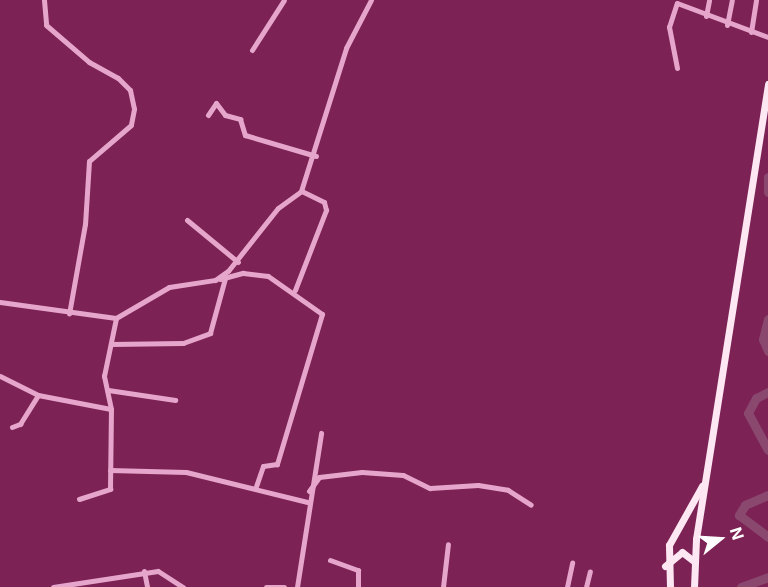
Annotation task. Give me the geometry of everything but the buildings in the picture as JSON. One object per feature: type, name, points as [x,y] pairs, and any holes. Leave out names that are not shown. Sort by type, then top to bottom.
[{"type":"main road","points":[[694,587],[707,476],[768,84]]},
{"type":"main road","points":[[670,587],[665,566],[669,545],[707,476]]},
{"type":"main road","points":[[665,566],[682,552],[695,564]]},
{"type":"street","points":[[44,0],[46,25],[89,62],[118,78],[130,90],[134,109],[131,124],[89,161],[86,224],[69,314]]},
{"type":"street","points":[[252,50],[284,0]]},
{"type":"street","points":[[215,280],[238,262],[278,208],[301,190],[316,156],[346,48],[372,0]]},
{"type":"street","points":[[706,16],[709,0]]},
{"type":"street","points":[[727,25],[732,0]]},
{"type":"street","points":[[751,32],[756,0]]},
{"type":"street","points":[[677,68],[669,27],[674,6],[683,4],[727,25],[768,37]]},
{"type":"street","points":[[208,115],[216,103],[225,115],[240,119],[245,135],[316,156]]},
{"type":"street","points":[[295,290],[326,210],[324,202],[301,190]]},
{"type":"street","points":[[187,220],[238,262]]},
{"type":"street","points":[[0,302],[69,314],[116,318],[169,287],[225,278],[268,276],[295,290],[318,309],[321,321],[302,391],[292,399],[277,464],[263,466],[256,486]]},
{"type":"street","points":[[111,344],[183,343],[210,333],[225,278]]},
{"type":"street","points":[[79,499],[110,489],[111,409],[104,376],[116,318]]},
{"type":"street","points":[[0,376],[38,395],[111,409]]},
{"type":"street","points":[[108,390],[175,400]]},
{"type":"street","points":[[12,427],[20,424],[38,395]]},
{"type":"street","points":[[297,587],[307,502],[321,433]]},
{"type":"street","points":[[110,470],[168,469],[256,486],[307,502]]},
{"type":"street","points":[[309,491],[319,477],[403,475],[430,488],[478,485],[508,490],[531,505]]},
{"type":"street","points":[[448,544],[443,586],[450,587]]},
{"type":"street","points":[[330,560],[358,570],[358,587]]},
{"type":"street","points":[[567,587],[572,563]]},
{"type":"street","points":[[144,571],[147,587]]},
{"type":"street","points":[[53,587],[77,585],[144,571],[164,572],[183,587]]},
{"type":"street","points":[[586,587],[590,571]]},
{"type":"street","points":[[266,587],[284,587]]},
{"type":"waterway","points":[[768,177],[768,192]]},
{"type":"waterway","points":[[768,319],[763,339],[768,351]]},
{"type":"waterway","points":[[768,392],[756,398],[748,413],[768,450]]},
{"type":"waterway","points":[[768,495],[745,505],[739,515],[768,537]]},
{"type":"waterway","points":[[741,587],[768,577]]}]
